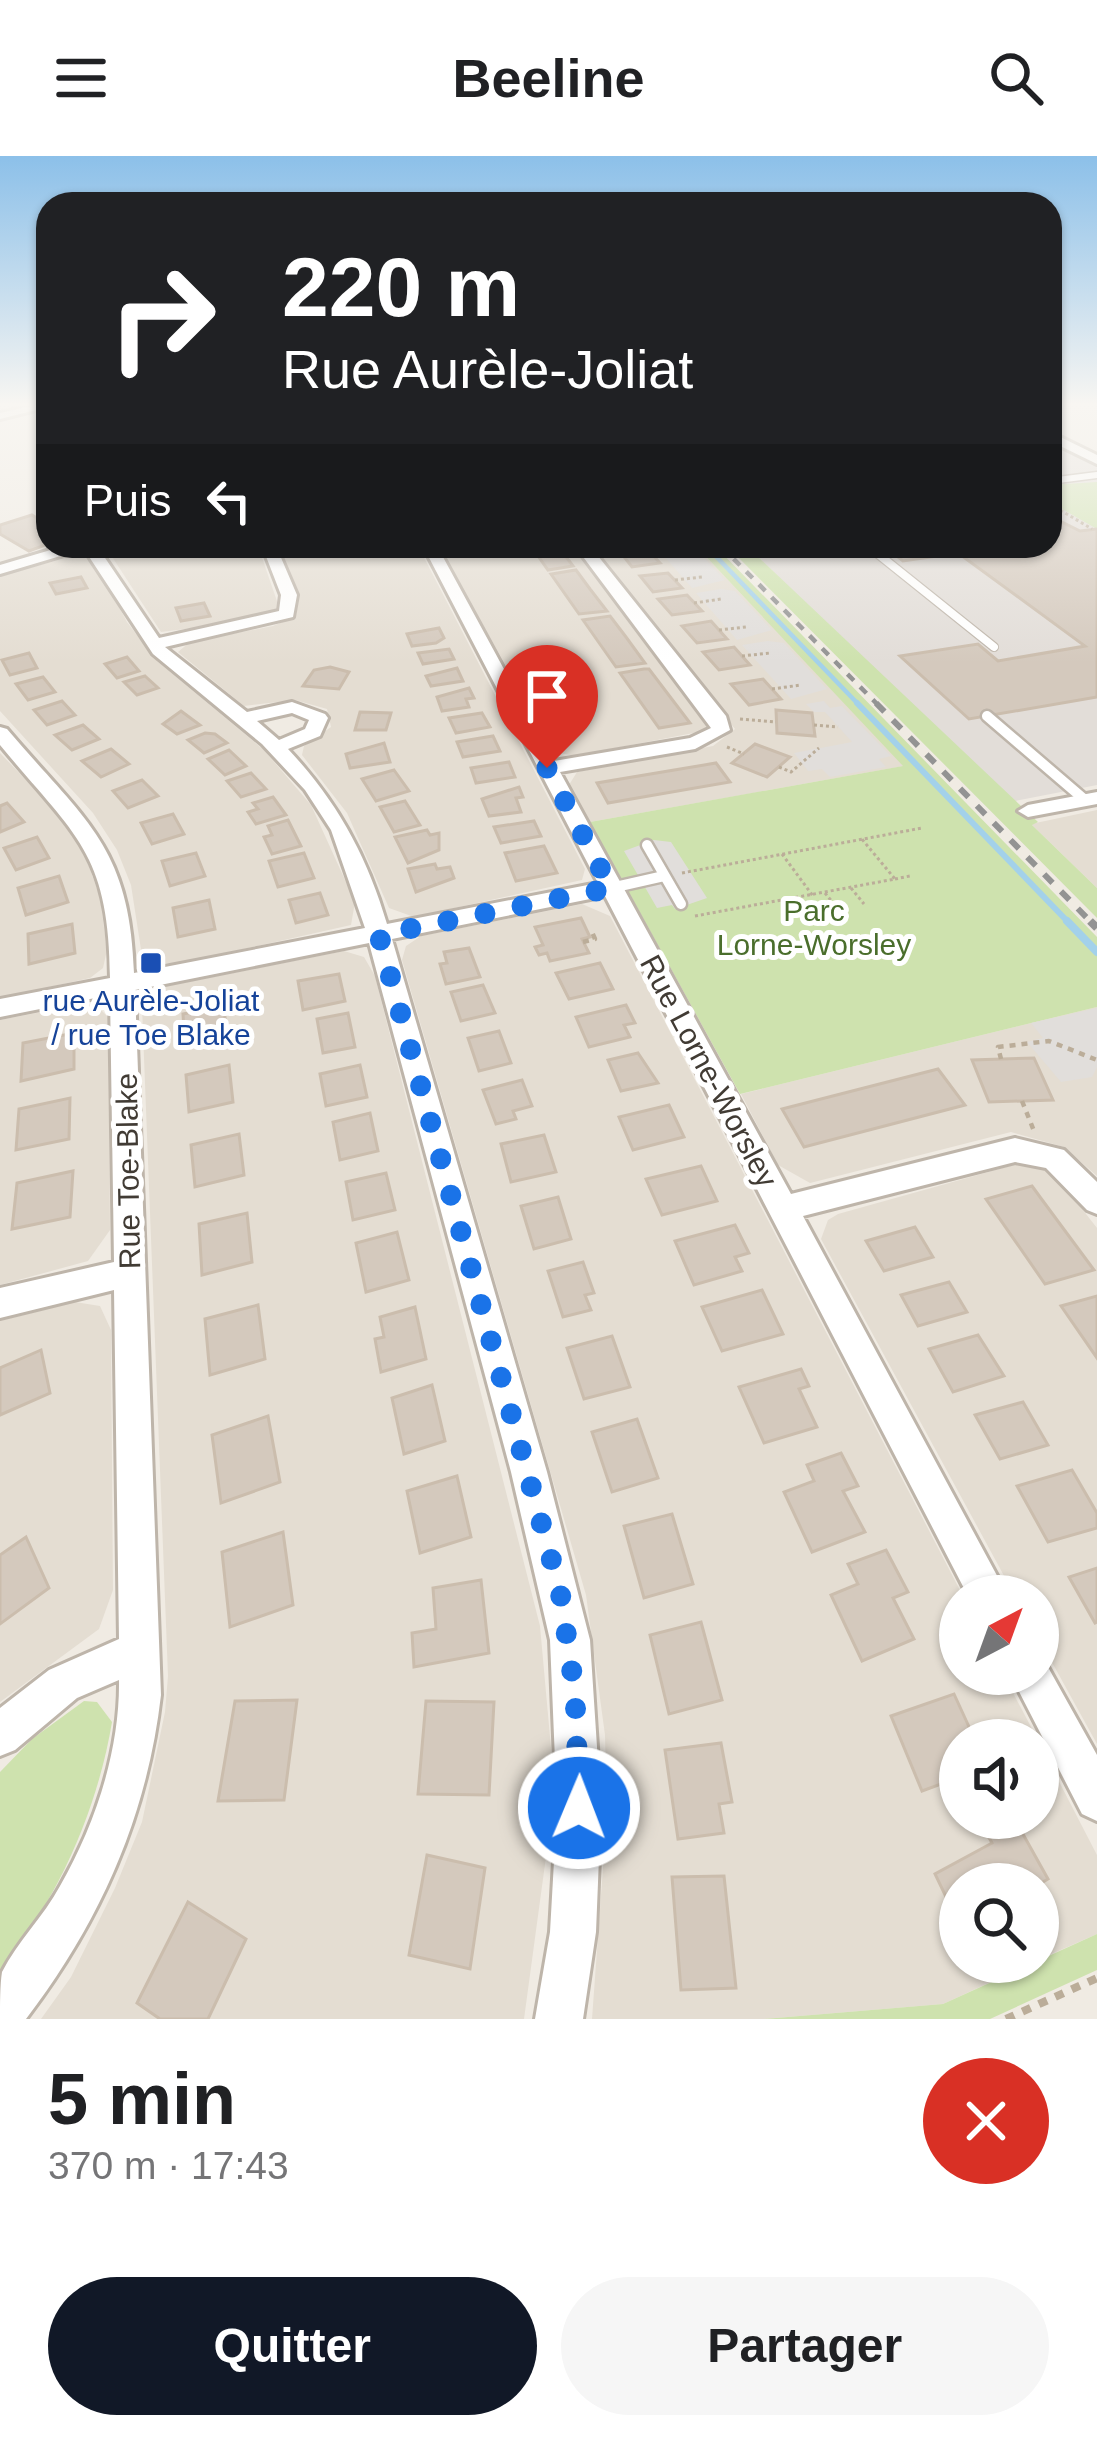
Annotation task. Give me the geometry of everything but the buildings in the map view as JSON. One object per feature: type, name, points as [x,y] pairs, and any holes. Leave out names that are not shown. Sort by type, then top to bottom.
[{"type":"street","points":[[0,570],[40,558]]},
{"type":"street","points":[[98,558],[155,644],[187,677],[278,747],[341,830],[379,935],[529,1472],[569,1640],[579,1808],[573,1932],[559,2019]]},
{"type":"street","points":[[155,644],[287,614],[289,595],[273,558]]},
{"type":"street","name":"Rue Lorne-Worsley","points":[[436,558],[978,1575]]},
{"type":"street","points":[[547,768],[695,743],[721,730],[715,715],[591,558]]},
{"type":"street","points":[[244,720],[288,707],[307,709],[319,718],[313,732],[278,747]]},
{"type":"street","name":"Rue Toe-Blake","points":[[0,733],[79,817],[103,856],[121,919],[137,1651],[136,1746],[107,1844],[85,1894],[0,2014]]},
{"type":"street","points":[[1028,812],[1091,799]]},
{"type":"street","points":[[0,1008],[611,888]]},
{"type":"street","points":[[782,1209],[1015,1150],[1054,1158],[1097,1201]]},
{"type":"street","points":[[0,1304],[130,1272]]},
{"type":"street","points":[[0,1735],[63,1684],[137,1651]]},
{"type":"street","points":[[1041,1695],[1097,1798]]},
{"type":"lane","points":[[884,558],[994,647]]},
{"type":"lane","points":[[987,716],[1091,799]]},
{"type":"lane","points":[[647,845],[685,905]]},
{"type":"lane","points":[[611,888],[664,876]]},
{"type":"path","points":[[1062,511],[1092,530]]},
{"type":"path","points":[[1062,517],[1070,516]]},
{"type":"path","points":[[675,580],[701,577]]},
{"type":"path","points":[[694,603],[721,599]]},
{"type":"path","points":[[719,630],[746,627]]},
{"type":"path","points":[[742,656],[770,652]]},
{"type":"path","points":[[772,689],[800,685]]},
{"type":"path","points":[[730,719],[776,722]]},
{"type":"path","points":[[814,724],[838,727]]},
{"type":"path","points":[[720,744],[744,754]]},
{"type":"path","points":[[779,767],[791,772],[819,748]]},
{"type":"path","points":[[664,876],[922,827]]},
{"type":"path","points":[[861,838],[895,879]]},
{"type":"path","points":[[782,854],[813,896]]},
{"type":"path","points":[[681,923],[910,876]]},
{"type":"path","points":[[850,888],[864,904]]},
{"type":"path","points":[[825,893],[838,909]]},
{"type":"path","points":[[685,905],[697,920]]},
{"type":"path","points":[[584,942],[595,939],[592,932]]},
{"type":"path","points":[[1001,1059],[998,1047],[1049,1041],[1097,1060]]},
{"type":"path","points":[[1022,1101],[1035,1136]]},
{"type":"path","points":[[1006,2019],[1097,1978]]},
{"type":"shaded area","points":[[1062,489],[1097,489],[1097,785],[1010,802],[759,558],[1062,558]]},
{"type":"shaded area","points":[[65,558],[85,558],[98,568],[127,622],[157,661],[264,750],[311,805],[355,902],[351,925],[181,963],[154,964],[142,956],[131,885],[117,850],[93,813],[0,711],[0,576]]},
{"type":"shaded area","points":[[113,558],[262,558],[280,610],[250,621],[161,632]]},
{"type":"shaded area","points":[[283,558],[424,558],[585,869],[582,880],[414,917],[389,908],[347,813],[302,755],[304,746],[331,727],[327,709],[295,700],[244,706],[178,652],[190,642],[273,626],[296,616],[299,598]]},
{"type":"shaded area","points":[[445,558],[582,558],[709,724],[709,730],[574,756],[555,752]]},
{"type":"shaded area","points":[[601,558],[707,558],[904,766],[590,822],[569,785],[577,772],[713,746],[735,729]]},
{"type":"shaded area","points":[[666,558],[704,558],[725,580],[692,588]]},
{"type":"shaded area","points":[[735,591],[772,630],[737,640],[696,593]]},
{"type":"shaded area","points":[[784,643],[827,689],[791,699],[742,645]]},
{"type":"shaded area","points":[[824,701],[830,708],[842,706],[891,756],[879,759],[886,767],[830,777],[822,769],[808,771],[794,753],[852,742],[825,712],[814,712],[806,704]]},
{"type":"shaded area","points":[[0,753],[58,813],[83,850],[100,897],[107,950],[103,968],[90,978],[0,998]]},
{"type":"shaded area","points":[[1097,810],[1097,888],[1031,824]]},
{"type":"shaded area","points":[[654,840],[671,842],[707,898],[675,909],[672,905],[657,908],[624,851]]},
{"type":"shaded area","points":[[582,904],[610,916],[952,1575],[939,1575],[939,1695],[1014,1695],[1027,1719],[939,1719],[939,1839],[1059,1839],[1059,1782],[1097,1855],[1097,1934],[1059,1951],[1059,1863],[939,1863],[939,1983],[988,1983],[943,2004],[764,2019],[592,2019],[607,1813],[605,1735],[586,1595],[402,960],[406,946],[421,936]]},
{"type":"shaded area","points":[[344,951],[364,957],[375,976],[540,1626],[552,1759],[548,1842],[524,2019],[41,2019],[71,1977],[142,1822],[165,1712],[168,1676],[142,1006],[167,986]]},
{"type":"shaded area","points":[[78,1005],[97,1006],[108,1017],[110,1230],[88,1261],[0,1285],[0,1020]]},
{"type":"shaded area","points":[[1097,1007],[1097,1176],[1064,1147],[1011,1132],[810,1183],[778,1165],[741,1094]]},
{"type":"shaded area","points":[[1097,1008],[1097,1067],[1092,1077],[1061,1082],[1027,1042],[1043,1038],[1031,1023]]},
{"type":"shaded area","points":[[1021,1163],[1053,1172],[1097,1228],[1097,1744],[1059,1675],[1059,1575],[1004,1575],[821,1239],[828,1220]]},
{"type":"shaded area","points":[[75,1302],[100,1306],[111,1330],[113,1590],[99,1629],[0,1702],[0,1321]]},
{"type":"green space","points":[[1062,489],[1097,489],[1097,529],[1062,509]]},
{"type":"green space","name":"Parc Lorne-Worsley","points":[[707,558],[727,558],[1097,937],[1097,1007],[740,1094],[590,822],[903,766]]},
{"type":"green space","points":[[739,558],[759,558],[1038,822],[1032,825],[1097,888],[1097,918]]},
{"type":"green space","points":[[84,1701],[97,1702],[112,1722],[96,1789],[57,1885],[0,1971],[0,1772],[32,1739]]},
{"type":"green space","points":[[1097,1934],[1097,1970],[990,2019],[764,2019],[943,2004],[989,1983],[1059,1983],[1059,1951]]},
{"type":"waterway","points":[[718,558],[860,706]]},
{"type":"waterway","points":[[857,703],[1070,924]]},
{"type":"waterway","points":[[1067,921],[1097,952]]},
{"type":"railway","points":[[733,558],[879,706]]},
{"type":"railway","points":[[876,703],[1093,924]]},
{"type":"railway","points":[[1090,921],[1093,924]]},
{"type":"railway","points":[[1093,924],[1097,928]]},
{"type":"place","name":"rue Aurèle-Joliat / rue Toe Blake","points":[[151,963]]},
{"type":"route","points":[[547,768],[611,888],[379,935],[560,1591],[575,1693],[579,1808]]}]
